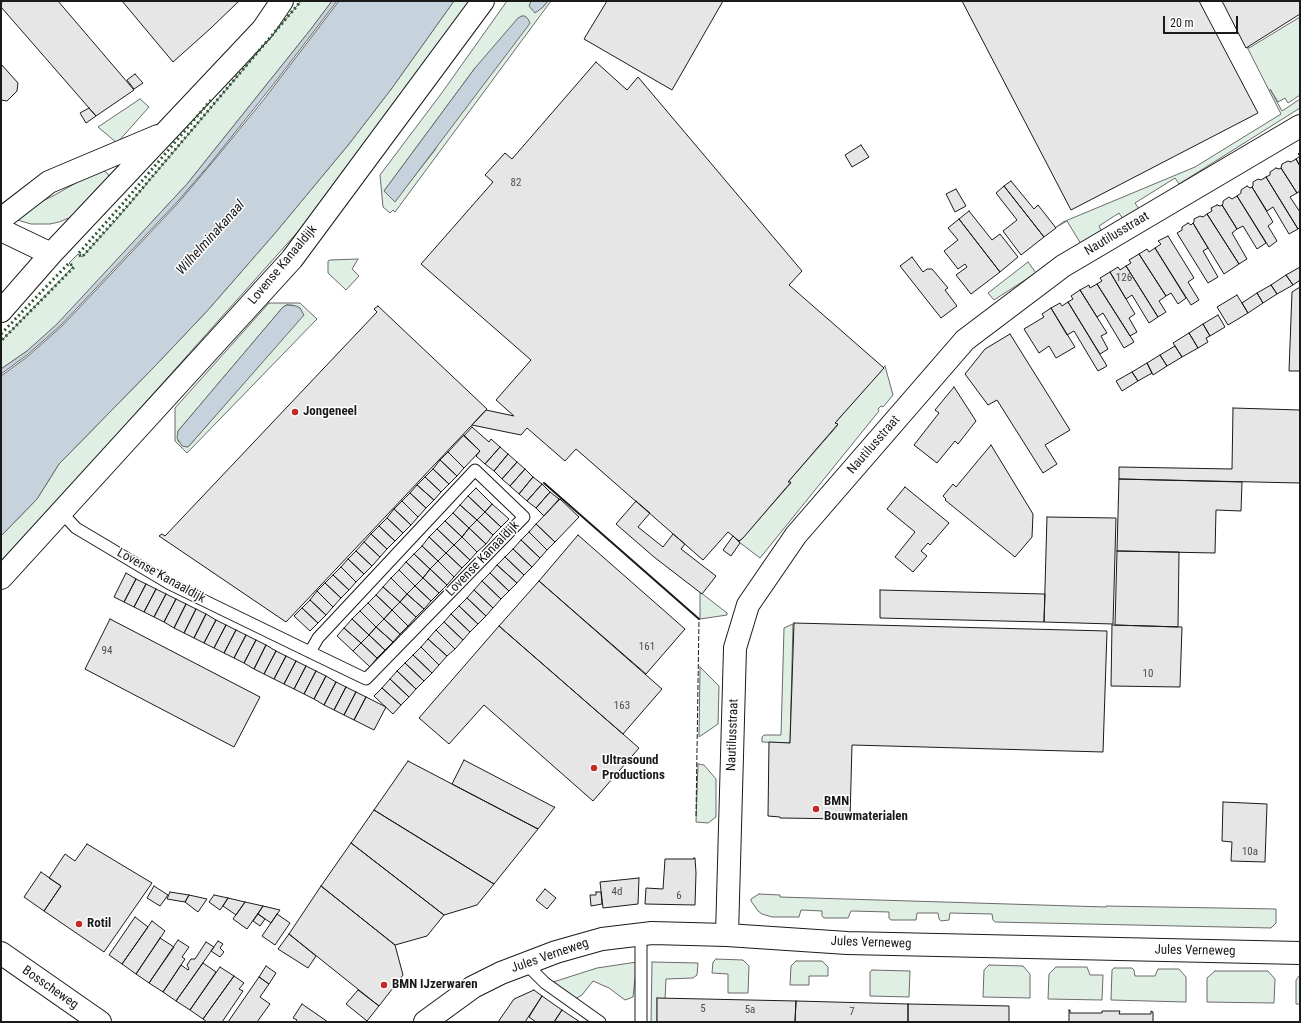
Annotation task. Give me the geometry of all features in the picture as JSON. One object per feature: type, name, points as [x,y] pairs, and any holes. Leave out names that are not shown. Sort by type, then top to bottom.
[{"type":"street","points":[[1,311],[50,254],[263,29],[282,1]]},
{"type":"street","name":"Lovense Kanaaldijk","points":[[1,578],[292,259],[483,1]]},
{"type":"street","name":"Nautilusstraat","points":[[727,935],[736,648],[748,605],[796,535],[965,340],[1063,266],[1300,126]]},
{"type":"street","points":[[1,219],[49,182],[112,154],[163,134]]},
{"type":"street","points":[[1,230],[50,254]]},
{"type":"street","name":"Jules Verneweg","points":[[425,1022],[474,987],[501,973],[556,952],[602,939],[652,933],[727,935],[847,943],[1300,953]]},
{"type":"street","name":"Bosscheweg","points":[[1,953],[100,1022]]},
{"type":"street","name":"Jules Verneweg","points":[[441,1022],[456,1001]]},
{"type":"lane","name":"Lovense Kanaaldijk","points":[[61,512],[76,528],[170,584],[310,652],[366,679],[524,517],[475,470],[318,638],[310,652]]},
{"type":"lane","points":[[641,934],[641,1022]]},
{"type":"lane","points":[[526,964],[545,984],[600,1022]]},
{"type":"green space","points":[[301,1],[332,1],[187,184],[54,328],[27,351],[1,369],[1,341],[73,267],[69,263],[78,254],[82,257],[115,221]]},
{"type":"green space","points":[[454,1],[476,1],[328,198],[1,564],[1,536],[37,499],[59,464],[208,310],[276,232],[349,144],[392,88]]},
{"type":"green space","points":[[507,1],[531,1],[530,2],[542,8],[548,1],[551,1],[395,212],[393,210],[390,213],[383,207],[380,175],[441,94]],"holes":[[[475,68],[435,150],[398,197],[384,191]]]},
{"type":"green space","points":[[1300,17],[1300,95],[1288,103],[1285,98],[1278,102],[1270,89],[1282,111],[1300,99],[1300,108],[1179,184],[1175,178],[1135,203],[1139,209],[1123,219],[1119,213],[1099,226],[1102,232],[1081,244],[1067,221],[1055,228],[1063,222],[1195,167],[1281,114],[1247,47],[1249,48]]},
{"type":"green space","points":[[140,99],[149,107],[117,143],[98,127]]},
{"type":"green space","points":[[103,170],[109,177],[76,215],[50,224],[31,224],[14,219],[18,213],[53,196],[97,171]]},
{"type":"green space","points":[[358,259],[352,269],[359,276],[346,290],[328,273],[328,261]]},
{"type":"green space","points":[[1028,262],[1036,273],[994,300],[988,293]]},
{"type":"green space","points":[[269,303],[300,303],[317,319],[187,453],[175,441],[175,408]],"holes":[[[292,305],[300,308],[303,315],[189,446],[187,447],[178,441],[178,431],[283,307]]]},
{"type":"green space","points":[[885,366],[893,395],[883,407],[881,406],[878,409],[879,411],[760,558],[739,542],[791,483],[788,482],[838,425],[835,423]]},
{"type":"green space","points":[[700,592],[727,613],[727,615],[700,619]]},
{"type":"green space","points":[[793,624],[790,743],[762,742],[762,737],[764,735],[781,735],[784,628]]},
{"type":"green space","points":[[700,667],[719,686],[718,724],[699,737]]},
{"type":"green space","points":[[698,764],[704,765],[716,779],[716,817],[708,823],[696,822]]},
{"type":"green space","points":[[759,894],[780,895],[780,897],[1106,907],[1276,909],[1276,923],[1271,928],[995,922],[992,914],[950,913],[949,920],[941,921],[938,913],[917,913],[916,920],[891,920],[889,918],[889,912],[851,911],[848,918],[824,918],[822,916],[822,911],[801,910],[799,917],[772,917],[758,911],[751,901],[751,899]]},
{"type":"green space","points":[[716,959],[743,960],[749,966],[748,993],[728,993],[728,974],[712,973],[713,962]]},
{"type":"green space","points":[[796,961],[822,961],[828,967],[828,976],[809,976],[809,985],[790,985],[791,966]]},
{"type":"green space","points":[[637,962],[633,997],[625,1000],[609,988],[593,981],[582,995],[573,1000],[550,983],[597,968]]},
{"type":"green space","points":[[652,962],[698,963],[697,975],[693,978],[666,979],[665,999],[657,999],[657,1022],[651,1022]]},
{"type":"green space","points":[[989,965],[1023,966],[1030,974],[1030,998],[983,997],[984,970]]},
{"type":"green space","points":[[1056,967],[1087,967],[1090,975],[1103,975],[1102,1000],[1048,999],[1049,974]]},
{"type":"green space","points":[[1114,968],[1132,968],[1135,976],[1155,976],[1158,969],[1179,969],[1186,977],[1186,1002],[1111,1000],[1112,970]]},
{"type":"green space","points":[[872,970],[910,971],[909,997],[870,996],[870,972]]},
{"type":"green space","points":[[1215,971],[1268,971],[1275,979],[1274,1003],[1207,1002],[1207,978]]},
{"type":"green space","points":[[1300,975],[1300,1004],[1296,1004],[1296,980]]},
{"type":"water","points":[[332,1],[337,1],[276,81],[209,165],[178,201],[61,325],[27,355],[1,374],[1,369],[27,351],[57,324],[187,184]]},
{"type":"water","name":"Wilhelminakanaal","points":[[339,1],[454,1],[392,88],[349,144],[276,232],[208,310],[59,464],[37,499],[1,536],[1,376],[27,357],[62,326],[178,203],[265,98]]},
{"type":"water","points":[[531,1],[548,1],[535,13],[529,6]]},
{"type":"water","points":[[525,16],[528,19],[530,23],[528,26],[395,202],[384,191],[475,68],[518,18]]},
{"type":"water","points":[[287,305],[300,308],[304,315],[189,446],[182,446],[177,438],[178,431],[283,307]]},
{"type":"building","points":[[2,1],[58,1],[134,90],[96,116],[1,7]]},
{"type":"building","points":[[122,1],[239,1],[173,62]]},
{"type":"building","points":[[607,1],[723,1],[672,90],[584,39]]},
{"type":"building","points":[[962,1],[1199,1],[1258,113],[1071,210]]},
{"type":"building","points":[[1222,1],[1300,1],[1300,14],[1246,48]]},
{"type":"building","points":[[596,62],[627,90],[638,77],[802,271],[789,285],[884,368],[835,423],[838,424],[788,482],[791,482],[743,538],[739,541],[728,532],[703,560],[576,449],[565,461],[527,428],[521,435],[472,425],[486,410],[514,416],[496,400],[531,360],[421,264],[493,182],[485,175],[505,153],[512,159]]},
{"type":"building","points":[[1,64],[18,83],[17,91],[7,101],[1,100]]},
{"type":"building","points":[[135,74],[143,83],[134,89],[127,80]]},
{"type":"building","points":[[89,108],[96,116],[86,123],[80,113]]},
{"type":"building","points":[[861,145],[869,157],[852,167],[845,155]]},
{"type":"building","points":[[1300,156],[1300,166],[1296,159]]},
{"type":"building","points":[[1296,159],[1300,166],[1300,191],[1297,193],[1281,168],[1282,164]]},
{"type":"building","points":[[1276,168],[1281,168],[1297,193],[1290,197],[1300,212],[1300,227],[1298,229],[1266,177]]},
{"type":"building","points":[[1266,177],[1298,229],[1289,234],[1273,207],[1267,211],[1252,187],[1253,182]]},
{"type":"building","points":[[1011,181],[1034,209],[1038,205],[1056,228],[1044,237],[1004,186]]},
{"type":"building","points":[[1004,186],[1044,237],[1021,255],[1003,231],[1017,220],[996,193]]},
{"type":"building","points":[[1247,186],[1250,188],[1252,187],[1273,222],[1268,226],[1277,241],[1269,247],[1237,196],[1241,193],[1241,190]]},
{"type":"building","points":[[956,189],[966,206],[955,212],[946,194]]},
{"type":"building","points":[[1237,196],[1266,243],[1257,249],[1243,226],[1237,229],[1222,205],[1223,201],[1229,197],[1232,199]]},
{"type":"building","points":[[1217,205],[1222,205],[1237,229],[1232,233],[1247,259],[1239,264],[1207,214],[1212,211],[1211,208]]},
{"type":"building","points":[[969,211],[992,240],[1000,234],[1018,257],[1000,272],[959,219]]},
{"type":"building","points":[[1207,214],[1239,264],[1224,274],[1193,223],[1194,219],[1200,216],[1203,217]]},
{"type":"building","points":[[959,219],[1000,272],[971,294],[956,275],[967,267],[965,264],[958,269],[944,251],[958,240],[948,228]]},
{"type":"building","points":[[1188,223],[1191,225],[1193,223],[1208,248],[1203,251],[1218,277],[1208,283],[1177,233]]},
{"type":"building","points":[[1168,236],[1194,278],[1188,282],[1199,300],[1191,305],[1155,248],[1161,244],[1158,241]]},
{"type":"building","points":[[1155,248],[1186,298],[1178,304],[1171,293],[1166,296],[1139,254],[1147,249],[1149,252]]},
{"type":"building","points":[[1139,254],[1166,296],[1159,301],[1166,312],[1158,317],[1126,266],[1131,263],[1129,260]]},
{"type":"building","points":[[912,257],[923,272],[927,269],[932,269],[948,288],[945,290],[957,306],[941,318],[900,266]]},
{"type":"building","points":[[1126,266],[1158,317],[1149,323],[1132,295],[1126,299],[1110,272],[1118,267],[1120,270]]},
{"type":"building","points":[[1300,267],[1300,280],[1293,285],[1286,275]]},
{"type":"building","points":[[1110,272],[1135,314],[1129,318],[1137,332],[1130,336],[1097,284],[1102,281],[1100,278]]},
{"type":"building","points":[[1286,275],[1293,285],[1277,294],[1271,285]]},
{"type":"building","points":[[1097,284],[1134,342],[1124,348],[1103,313],[1097,317],[1080,290],[1089,285],[1090,288]]},
{"type":"building","points":[[1271,285],[1277,294],[1263,303],[1257,293]]},
{"type":"building","points":[[1300,287],[1300,371],[1289,371],[1292,292]]},
{"type":"building","points":[[1080,290],[1107,333],[1101,336],[1108,349],[1100,354],[1068,302],[1073,299],[1071,296]]},
{"type":"building","points":[[1257,293],[1263,303],[1248,313],[1242,303]]},
{"type":"building","points":[[1237,295],[1248,313],[1228,325],[1217,307]]},
{"type":"building","points":[[1068,302],[1107,366],[1098,371],[1074,331],[1067,335],[1051,308],[1060,303],[1062,306]]},
{"type":"building","points":[[378,306],[487,409],[286,622],[159,536],[162,534],[165,536],[377,312],[374,309]]},
{"type":"building","points":[[1051,308],[1075,347],[1056,358],[1049,346],[1039,353],[1024,329],[1044,317],[1042,314]]},
{"type":"building","points":[[1218,315],[1225,327],[1210,336],[1203,324]]},
{"type":"building","points":[[1203,324],[1210,336],[1206,338],[1208,342],[1198,348],[1189,333]]},
{"type":"building","points":[[1189,333],[1198,348],[1182,357],[1173,343]]},
{"type":"building","points":[[1010,334],[1070,430],[1045,445],[1057,464],[1043,473],[997,400],[988,405],[965,374],[985,349]]},
{"type":"building","points":[[1175,346],[1182,357],[1167,366],[1160,355]]},
{"type":"building","points":[[1160,355],[1167,366],[1153,375],[1147,363]]},
{"type":"building","points":[[1147,363],[1152,373],[1138,381],[1132,372]]},
{"type":"building","points":[[1132,372],[1138,381],[1122,391],[1116,381]]},
{"type":"building","points":[[954,387],[976,421],[958,444],[955,441],[937,463],[914,445],[939,413],[935,410]]},
{"type":"building","points":[[1233,408],[1300,410],[1300,483],[1119,479],[1119,467],[1232,469]]},
{"type":"building","points":[[472,427],[489,442],[491,439],[500,447],[485,464],[476,456],[480,451],[464,436]]},
{"type":"building","points":[[464,435],[480,451],[464,468],[448,452]]},
{"type":"building","points":[[991,445],[1033,514],[1032,537],[1015,557],[945,500],[946,499],[943,496],[953,484],[956,487]]},
{"type":"building","points":[[500,447],[508,454],[494,471],[485,464]]},
{"type":"building","points":[[448,452],[464,468],[457,476],[440,460]]},
{"type":"building","points":[[508,454],[517,462],[502,479],[494,471]]},
{"type":"building","points":[[440,460],[457,476],[449,484],[433,469]]},
{"type":"building","points":[[517,462],[525,469],[510,486],[502,479]]},
{"type":"building","points":[[433,469],[449,484],[441,492],[425,477]]},
{"type":"building","points":[[525,469],[533,477],[519,494],[510,486]]},
{"type":"building","points":[[425,477],[441,492],[434,500],[417,485]]},
{"type":"building","points":[[533,477],[542,484],[527,501],[519,494]]},
{"type":"building","points":[[1119,479],[1242,482],[1241,511],[1216,510],[1215,553],[1117,551]]},
{"type":"building","points":[[542,484],[550,492],[536,508],[527,501]]},
{"type":"building","points":[[417,485],[434,500],[426,508],[410,493]]},
{"type":"building","points":[[905,487],[949,523],[930,545],[928,543],[921,551],[927,556],[913,572],[895,557],[915,532],[887,509]]},
{"type":"building","points":[[476,488],[492,504],[485,512],[468,496]]},
{"type":"building","points":[[550,492],[559,499],[544,516],[536,508]]},
{"type":"building","points":[[410,493],[426,508],[418,517],[402,501]]},
{"type":"building","points":[[468,496],[485,512],[477,520],[460,505]]},
{"type":"building","points":[[560,499],[579,517],[555,542],[536,524]]},
{"type":"building","points":[[402,501],[418,517],[411,525],[394,509]]},
{"type":"building","points":[[636,501],[650,513],[638,527],[663,547],[673,534],[685,544],[681,549],[716,576],[702,594],[654,557],[616,524]]},
{"type":"building","points":[[492,504],[509,519],[501,527],[485,512]]},
{"type":"building","points":[[460,505],[477,520],[469,528],[453,513]]},
{"type":"building","points":[[394,509],[411,525],[403,533],[387,518]]},
{"type":"building","points":[[485,512],[501,527],[493,535],[477,520]]},
{"type":"building","points":[[453,513],[469,528],[462,537],[445,521]]},
{"type":"building","points":[[1047,517],[1116,518],[1113,624],[1044,622]]},
{"type":"building","points":[[387,518],[403,533],[395,541],[379,526]]},
{"type":"building","points":[[477,520],[493,535],[486,544],[469,528]]},
{"type":"building","points":[[445,521],[462,537],[454,545],[437,529]]},
{"type":"building","points":[[536,524],[555,542],[547,550],[529,532]]},
{"type":"building","points":[[379,526],[395,541],[387,549],[371,534]]},
{"type":"building","points":[[469,528],[486,544],[477,552],[462,537]]},
{"type":"building","points":[[437,529],[454,545],[446,553],[429,537]]},
{"type":"building","points":[[529,532],[547,550],[540,558],[521,540]]},
{"type":"building","points":[[371,534],[387,549],[380,557],[364,542]]},
{"type":"building","points":[[578,535],[685,629],[646,674],[539,581]]},
{"type":"building","points":[[733,536],[740,543],[731,556],[723,550]]},
{"type":"building","points":[[429,537],[446,553],[438,561],[422,546]]},
{"type":"building","points":[[462,537],[477,552],[470,560],[454,545]]},
{"type":"building","points":[[521,540],[540,558],[532,567],[513,549]]},
{"type":"building","points":[[364,542],[380,557],[372,566],[356,551]]},
{"type":"building","points":[[454,545],[470,560],[462,568],[446,553]]},
{"type":"building","points":[[422,546],[438,561],[430,569],[414,554]]},
{"type":"building","points":[[513,549],[532,567],[524,575],[505,557]]},
{"type":"building","points":[[356,551],[372,566],[364,574],[348,559]]},
{"type":"building","points":[[1117,551],[1179,552],[1178,627],[1115,625]]},
{"type":"building","points":[[446,553],[462,568],[454,577],[438,561]]},
{"type":"building","points":[[414,554],[430,569],[423,578],[406,562]]},
{"type":"building","points":[[505,557],[524,575],[517,583],[497,565]]},
{"type":"building","points":[[348,559],[364,574],[356,582],[341,567]]},
{"type":"building","points":[[438,561],[454,577],[447,585],[430,569]]},
{"type":"building","points":[[406,562],[423,578],[415,586],[399,570]]},
{"type":"building","points":[[497,565],[517,583],[509,591],[490,573]]},
{"type":"building","points":[[341,567],[356,582],[349,590],[333,575]]},
{"type":"building","points":[[430,569],[447,585],[439,593],[423,578]]},
{"type":"building","points":[[399,570],[415,586],[407,594],[391,578]]},
{"type":"building","points":[[126,573],[136,579],[124,602],[114,597]]},
{"type":"building","points":[[490,573],[509,591],[501,599],[482,581]]},
{"type":"building","points":[[333,575],[349,590],[341,598],[325,583]]},
{"type":"building","points":[[391,578],[407,594],[400,602],[383,587]]},
{"type":"building","points":[[423,578],[439,593],[431,601],[415,586]]},
{"type":"building","points":[[136,579],[146,584],[134,607],[124,602]]},
{"type":"building","points":[[482,581],[501,599],[493,608],[474,590]]},
{"type":"building","points":[[539,581],[662,689],[623,734],[499,626]]},
{"type":"building","points":[[325,583],[341,598],[333,607],[317,591]]},
{"type":"building","points":[[146,584],[156,589],[144,612],[134,607]]},
{"type":"building","points":[[415,586],[431,601],[424,609],[407,594]]},
{"type":"building","points":[[383,587],[400,602],[392,610],[376,595]]},
{"type":"building","points":[[156,589],[166,594],[154,617],[144,612]]},
{"type":"building","points":[[474,590],[493,608],[486,616],[467,598]]},
{"type":"building","points":[[880,590],[1045,594],[1044,622],[880,618]]},
{"type":"building","points":[[317,591],[333,607],[326,615],[310,600]]},
{"type":"building","points":[[166,594],[176,599],[164,622],[154,617]]},
{"type":"building","points":[[407,594],[424,609],[416,617],[400,602]]},
{"type":"building","points":[[376,595],[392,610],[384,619],[368,603]]},
{"type":"building","points":[[467,598],[486,616],[478,624],[459,606]]},
{"type":"building","points":[[176,599],[186,604],[174,628],[164,622]]},
{"type":"building","points":[[310,600],[326,615],[318,623],[302,608]]},
{"type":"building","points":[[400,602],[416,617],[408,626],[392,610]]},
{"type":"building","points":[[368,603],[384,619],[376,627],[360,611]]},
{"type":"building","points":[[186,604],[196,609],[184,633],[174,628]]},
{"type":"building","points":[[459,606],[478,624],[470,632],[451,614]]},
{"type":"building","points":[[302,608],[318,623],[310,631],[294,616]]},
{"type":"building","points":[[196,609],[206,614],[194,638],[184,633]]},
{"type":"building","points":[[392,610],[408,626],[400,634],[384,619]]},
{"type":"building","points":[[360,611],[376,627],[369,635],[352,619]]},
{"type":"building","points":[[206,614],[216,620],[204,643],[194,638]]},
{"type":"building","points":[[451,614],[470,632],[463,640],[444,622]]},
{"type":"building","points":[[110,619],[260,697],[234,747],[85,669]]},
{"type":"building","points":[[352,619],[369,635],[361,643],[344,628]]},
{"type":"building","points":[[384,619],[400,634],[393,642],[376,627]]},
{"type":"building","points":[[216,620],[226,625],[214,648],[204,643]]},
{"type":"building","points":[[444,622],[463,640],[455,649],[436,630]]},
{"type":"building","points":[[794,623],[1107,631],[1103,752],[852,745],[850,819],[780,818],[768,816],[769,742],[790,743]]},
{"type":"building","points":[[226,625],[236,630],[224,653],[214,648]]},
{"type":"building","points":[[1112,625],[1182,627],[1180,687],[1111,686]]},
{"type":"building","points":[[499,626],[639,748],[593,801],[484,705],[449,744],[419,718]]},
{"type":"building","points":[[376,627],[393,642],[385,650],[369,635]]},
{"type":"building","points":[[344,628],[361,643],[353,651],[337,636]]},
{"type":"building","points":[[236,630],[246,635],[234,658],[224,653]]},
{"type":"building","points":[[436,630],[455,649],[447,656],[428,639]]},
{"type":"building","points":[[246,635],[256,640],[244,663],[234,658]]},
{"type":"building","points":[[369,635],[385,650],[377,658],[361,643]]},
{"type":"building","points":[[428,639],[447,656],[439,665],[421,647]]},
{"type":"building","points":[[256,640],[266,645],[254,669],[244,663]]},
{"type":"building","points":[[361,643],[377,658],[370,667],[353,651]]},
{"type":"building","points":[[266,645],[276,651],[264,674],[254,669]]},
{"type":"building","points":[[421,647],[439,665],[432,673],[413,655]]},
{"type":"building","points":[[276,651],[286,656],[274,679],[264,674]]},
{"type":"building","points":[[413,655],[432,673],[424,681],[405,663]]},
{"type":"building","points":[[286,656],[296,661],[284,684],[274,679]]},
{"type":"building","points":[[296,661],[306,666],[294,689],[284,684]]},
{"type":"building","points":[[405,663],[424,681],[416,689],[397,671]]},
{"type":"building","points":[[306,666],[316,671],[304,694],[294,689]]},
{"type":"building","points":[[316,671],[326,676],[314,699],[304,694]]},
{"type":"building","points":[[397,671],[416,689],[409,697],[390,679]]},
{"type":"building","points":[[326,676],[336,682],[324,705],[314,699]]},
{"type":"building","points":[[390,679],[409,697],[401,705],[382,688]]},
{"type":"building","points":[[336,682],[346,687],[334,710],[324,705]]},
{"type":"building","points":[[346,687],[356,692],[344,715],[334,710]]},
{"type":"building","points":[[382,688],[401,705],[393,714],[374,696]]},
{"type":"building","points":[[356,692],[366,697],[354,720],[344,715]]},
{"type":"building","points":[[366,697],[386,707],[374,730],[354,720]]},
{"type":"building","points":[[464,760],[555,807],[538,829],[452,784]]},
{"type":"building","points":[[408,761],[538,829],[494,884],[374,810]]},
{"type":"building","points":[[1223,802],[1267,804],[1265,862],[1231,861],[1232,842],[1222,841]]},
{"type":"building","points":[[374,810],[494,884],[477,905],[444,915],[351,843]]},
{"type":"building","points":[[351,843],[444,915],[427,936],[395,945],[321,886]]},
{"type":"building","points":[[87,844],[152,883],[104,952],[44,911],[61,886],[49,878],[65,854],[75,861]]},
{"type":"building","points":[[694,858],[696,873],[695,905],[645,904],[646,888],[663,889],[665,859]]},
{"type":"building","points":[[41,872],[61,886],[44,911],[24,897]]},
{"type":"building","points":[[639,878],[638,904],[603,908],[600,882]]},
{"type":"building","points":[[154,886],[168,895],[160,906],[147,898]]},
{"type":"building","points":[[321,886],[395,945],[403,975],[379,1006],[289,934]]},
{"type":"building","points":[[545,889],[556,898],[547,909],[536,900]]},
{"type":"building","points":[[170,892],[189,895],[185,902],[167,899]]},
{"type":"building","points":[[596,892],[601,892],[602,904],[591,906],[590,895],[596,895]]},
{"type":"building","points":[[189,895],[207,899],[198,912],[185,902]]},
{"type":"building","points":[[214,895],[228,898],[220,910],[209,902]]},
{"type":"building","points":[[228,898],[245,902],[236,915],[223,906]]},
{"type":"building","points":[[245,902],[263,906],[247,929],[233,919]]},
{"type":"building","points":[[263,906],[280,910],[271,923],[258,914]]},
{"type":"building","points":[[258,914],[265,919],[260,926],[253,921]]},
{"type":"building","points":[[277,914],[290,923],[275,945],[262,936]]},
{"type":"building","points":[[135,917],[148,927],[122,964],[109,955]]},
{"type":"building","points":[[152,921],[165,931],[136,974],[122,964]]},
{"type":"building","points":[[289,934],[316,956],[308,968],[278,949]]},
{"type":"building","points":[[160,938],[174,947],[149,983],[136,974]]},
{"type":"building","points":[[178,940],[189,947],[182,957],[185,959],[163,992],[149,983]]},
{"type":"building","points":[[218,941],[223,944],[220,948],[224,952],[220,957],[211,951]]},
{"type":"building","points":[[206,942],[214,947],[176,1001],[163,992],[181,965],[188,970],[189,969],[187,965],[191,959],[195,959]]},
{"type":"building","points":[[203,963],[216,972],[190,1010],[176,1001]]},
{"type":"building","points":[[266,966],[276,973],[269,984],[259,977]]},
{"type":"building","points":[[220,967],[234,976],[203,1019],[190,1010]]},
{"type":"building","points":[[234,976],[244,983],[239,989],[243,991],[222,1022],[207,1022],[203,1019]]},
{"type":"building","points":[[259,977],[269,984],[260,997],[270,1004],[257,1022],[228,1022]]},
{"type":"building","points":[[358,990],[379,1006],[367,1021],[346,1004]]},
{"type":"building","points":[[534,990],[542,996],[525,1022],[498,1022],[514,999]]},
{"type":"building","points":[[542,996],[562,1010],[554,1022],[536,1022],[529,1017]]},
{"type":"building","points":[[657,998],[796,1001],[795,1022],[657,1022]]},
{"type":"building","points":[[796,1001],[908,1004],[908,1022],[795,1022]]},
{"type":"building","points":[[302,1004],[328,1022],[296,1022],[297,1020],[293,1018]]},
{"type":"building","points":[[908,1004],[1009,1006],[1009,1022],[908,1022]]},
{"type":"building","points":[[562,1010],[580,1022],[554,1022]]},
{"type":"building","points":[[1069,1010],[1070,1013],[1102,1013],[1102,1011],[1120,1011],[1119,1014],[1151,1014],[1151,1011],[1153,1012],[1153,1022],[1069,1022]]},
{"type":"hedge","points":[[211,100],[78,254],[82,257],[129,204],[301,1]]},
{"type":"hedge","points":[[1,334],[69,263],[74,267],[1,341]]},
{"type":"fence","points":[[696,816],[699,619]]},
{"type":"wall","points":[[544,483],[699,619]]},
{"type":"place","name":"Jongeneel","points":[[295,412]]},
{"type":"place","name":"Ultrasound Productions","points":[[594,768]]},
{"type":"place","name":"BMN Bouwmaterialen","points":[[816,809]]},
{"type":"place","name":"Rotil","points":[[79,924]]},
{"type":"place","name":"BMN IJzerwaren","points":[[384,985]]}]
